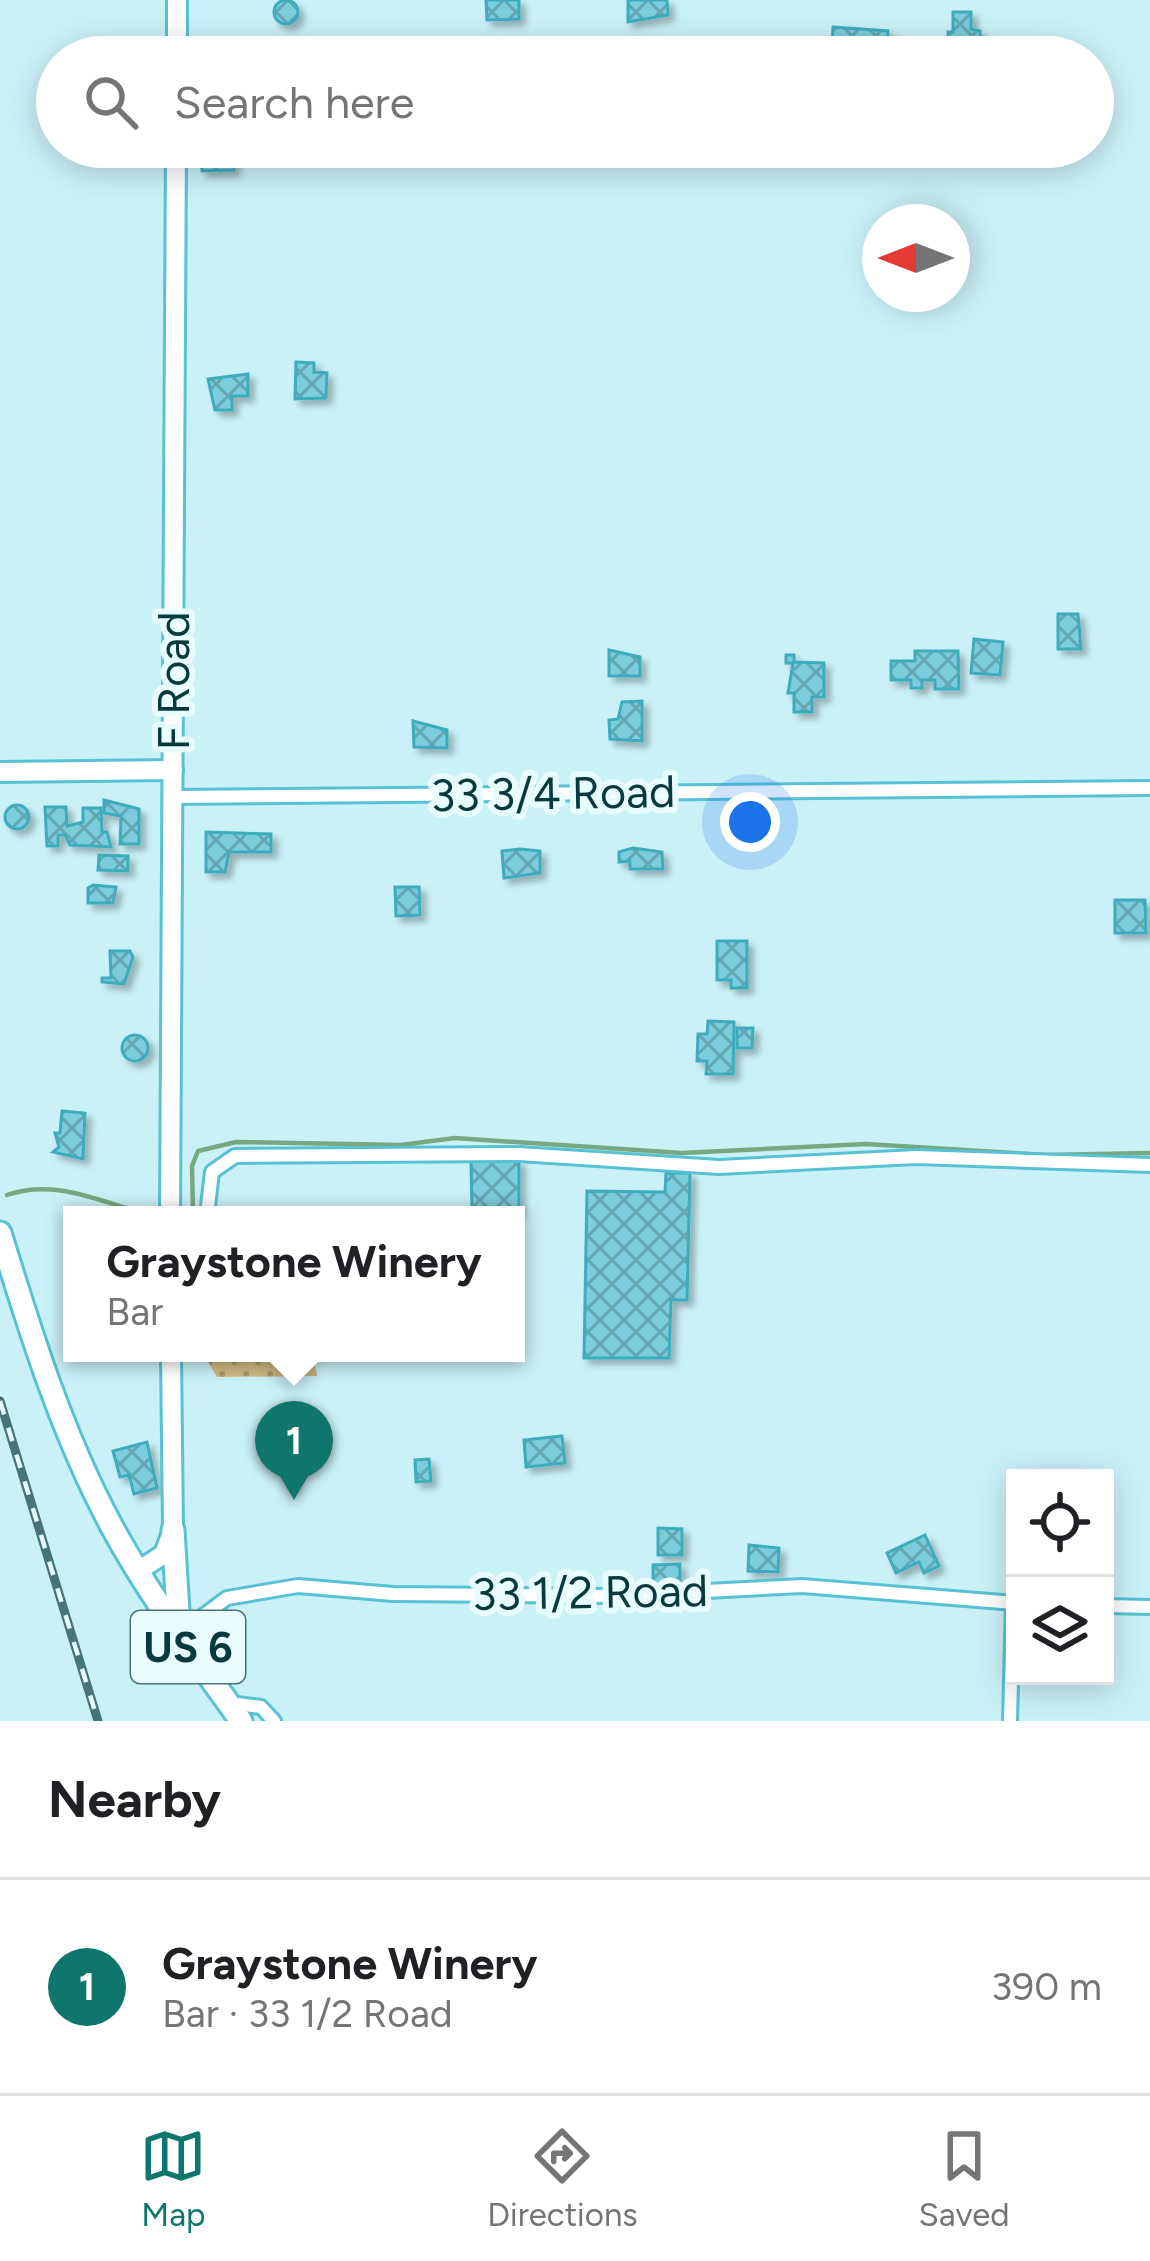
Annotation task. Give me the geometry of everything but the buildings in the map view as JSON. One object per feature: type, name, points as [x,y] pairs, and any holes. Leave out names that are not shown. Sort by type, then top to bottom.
[{"type":"main road","name":"US 6","points":[[0,1233],[59,1413],[138,1571],[234,1712]]},
{"type":"main road","points":[[173,1530],[180,1634]]},
{"type":"street","points":[[177,36],[178,0]]},
{"type":"street","name":"F Road","points":[[170,1206],[176,168]]},
{"type":"street","points":[[0,772],[173,770]]},
{"type":"street","name":"33 3/4 Road","points":[[173,797],[1150,788]]},
{"type":"street","points":[[208,1206],[212,1172],[236,1156],[519,1154],[719,1167],[916,1157],[1150,1165]]},
{"type":"street","points":[[138,1571],[164,1553],[173,1530],[171,1362]]},
{"type":"street","name":"33 1/2 Road","points":[[180,1634],[226,1598],[298,1586],[393,1594],[611,1596],[802,1586],[1006,1602]]},
{"type":"street","points":[[1114,1606],[1150,1607]]},
{"type":"street","points":[[1010,1721],[1011,1685]]},
{"type":"street","points":[[234,1712],[261,1707],[274,1721]]},
{"type":"shaded area","points":[[208,1362],[314,1362],[317,1376],[217,1377]]},
{"type":"waterway","points":[[193,1206],[192,1166],[198,1151],[236,1142],[401,1145],[455,1138],[682,1153],[866,1144],[1046,1155],[1150,1153]]},
{"type":"waterway","points":[[7,1195],[45,1189],[122,1206]]},
{"type":"railway","points":[[0,1401],[98,1721]]},
{"type":"place","name":"Graystone Winery","points":[[294,1500]]}]
